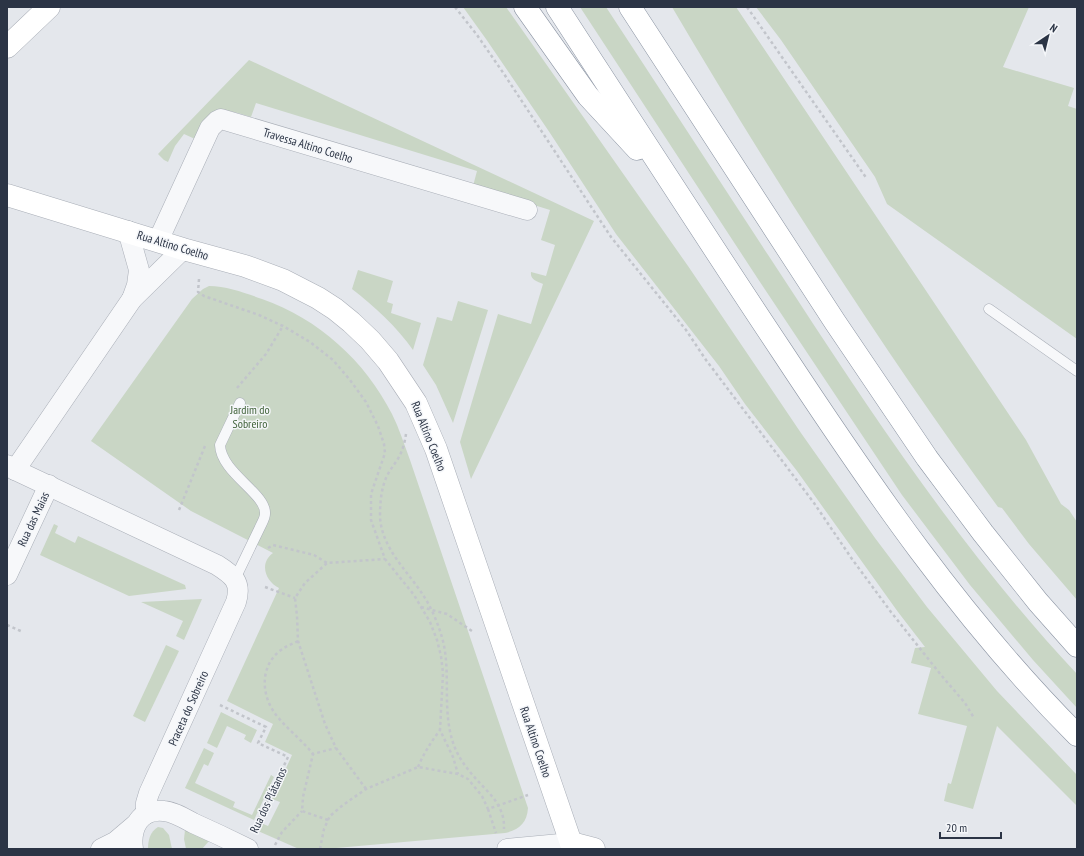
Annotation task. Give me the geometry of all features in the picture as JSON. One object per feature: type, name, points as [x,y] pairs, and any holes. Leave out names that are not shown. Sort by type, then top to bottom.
[{"type":"main road","points":[[12,37],[49,7]]},
{"type":"main road","points":[[525,7],[588,96],[678,193]]},
{"type":"main road","points":[[556,7],[861,471],[921,554],[984,632],[1033,689],[1077,735]]},
{"type":"main road","points":[[630,7],[835,322],[923,452],[993,546],[1038,602],[1077,646]]},
{"type":"main road","name":"Rua Altino Coelho","points":[[7,195],[183,249],[245,266],[283,280],[318,298],[335,309],[370,340],[403,382],[416,404],[436,449],[572,846]]},
{"type":"main road","points":[[572,846],[594,849]]},
{"type":"street","name":"Travessa Altino Coelho","points":[[158,241],[210,128],[221,119],[527,210]]},
{"type":"street","points":[[128,231],[139,270],[137,285],[132,299]]},
{"type":"street","points":[[183,249],[132,299],[11,468],[217,564],[230,573],[235,579]]},
{"type":"street","name":"Rua das Maias","points":[[7,575],[49,485]]},
{"type":"street","name":"Praceta do Sobreiro","points":[[133,849],[140,820],[149,793],[236,602],[239,592],[235,579]]},
{"type":"street","points":[[101,849],[115,842],[140,820],[157,811],[168,812],[247,848]]},
{"type":"street","points":[[503,840],[572,846]]},
{"type":"lane","points":[[989,309],[1077,371]]},
{"type":"lane","points":[[235,579],[265,514],[264,507],[261,502],[234,474],[224,461],[220,452],[220,445],[240,403]]},
{"type":"path","points":[[455,7],[477,35],[504,74],[611,237],[686,330],[711,366],[814,503],[886,606],[965,703],[974,718]]},
{"type":"path","points":[[747,7],[867,179]]},
{"type":"path","points":[[199,278],[198,292],[204,296],[259,315],[283,326],[310,342],[332,360],[350,380],[366,402],[378,426],[384,444],[385,453],[371,494],[371,520],[385,559],[414,595],[437,640],[443,673],[440,730],[453,757],[458,774]]},
{"type":"path","points":[[407,430],[401,454],[391,469],[381,495],[380,518],[382,530],[397,562],[424,596],[441,634],[445,651],[448,687],[447,712],[450,735],[459,758],[477,780],[493,796],[498,805],[502,814],[503,840]]},
{"type":"path","points":[[266,549],[273,545],[314,556],[327,563],[385,559]]},
{"type":"path","points":[[327,563],[305,583],[295,598],[298,642],[312,689],[336,748],[366,789]]},
{"type":"path","points":[[265,587],[295,598]]},
{"type":"path","points":[[421,607],[447,614],[472,631]]},
{"type":"path","points":[[7,625],[23,632]]},
{"type":"path","points":[[298,642],[281,650],[267,668],[264,679],[265,694],[269,705],[276,715],[313,754]]},
{"type":"path","name":"Rua dos Plátanos","points":[[220,705],[266,727],[258,743],[288,757],[247,848]]},
{"type":"path","points":[[418,767],[431,742],[440,730]]},
{"type":"path","points":[[313,754],[336,748]]},
{"type":"path","points":[[275,845],[282,832],[302,811],[303,797],[313,754]]},
{"type":"path","points":[[320,849],[324,829],[330,816],[366,789],[418,767],[458,774],[468,779],[482,796],[493,822],[503,840]]},
{"type":"path","points":[[488,808],[528,795]]},
{"type":"path","points":[[302,811],[328,820]]},
{"type":"green space","points":[[463,7],[506,7],[688,266],[801,433],[875,538],[927,607],[997,691],[1077,775],[1077,806],[997,726],[973,809],[944,801],[948,783],[951,784],[967,726],[918,714],[931,668],[911,663],[915,648],[925,647],[898,612],[797,471],[745,404],[719,366],[616,234],[550,133]]},
{"type":"green space","points":[[580,7],[606,7],[860,395],[963,539],[1037,630],[1077,674],[1077,708],[1033,660],[970,585],[902,495],[758,279]]},
{"type":"green space","points":[[672,7],[736,7],[1026,440],[1061,504],[1069,510],[1077,522],[1077,600],[1029,544],[1002,508],[998,507],[911,385],[788,198]]},
{"type":"green space","points":[[756,7],[1029,7],[1003,67],[1074,88],[1068,106],[1077,109],[1077,339],[887,204],[875,177],[781,40]]},
{"type":"green space","points":[[249,60],[594,221],[471,479],[460,442],[498,314],[531,324],[543,284],[533,279],[531,272],[546,276],[555,245],[541,240],[550,210],[473,186],[477,171],[256,103],[251,117],[222,110],[210,114],[205,119],[195,139],[184,134],[175,146],[168,162],[164,160],[158,154]]},
{"type":"green space","points":[[358,270],[393,281],[387,302],[393,304],[391,313],[421,323],[413,350],[385,317],[352,289]]},
{"type":"green space","name":"Jardim do Sobreiro","points":[[209,286],[216,286],[243,292],[262,299],[303,318],[321,330],[338,344],[368,376],[392,414],[410,460],[528,808],[524,822],[518,828],[505,833],[325,849],[299,849],[258,831],[261,823],[268,826],[280,802],[272,799],[292,755],[265,742],[273,724],[227,701],[279,588],[270,581],[265,567],[266,562],[273,553],[191,511],[91,441],[192,299],[203,289]]},
{"type":"green space","points":[[458,301],[488,310],[453,423],[436,385],[423,365],[437,317],[452,321]]},
{"type":"green space","points":[[54,524],[58,526],[55,533],[75,543],[78,536],[185,585],[186,589],[129,596],[40,555]]},
{"type":"green space","points":[[202,599],[184,640],[176,636],[183,621],[141,602]]},
{"type":"green space","points":[[166,645],[179,651],[145,722],[133,716]]},
{"type":"green space","points":[[221,712],[257,730],[251,743],[244,739],[246,735],[227,726],[217,748],[207,743]]},
{"type":"green space","points":[[204,748],[214,753],[208,766],[204,764],[195,783],[235,802],[233,807],[252,815],[271,775],[274,777],[254,820],[185,788]]},
{"type":"green space","points":[[158,827],[163,828],[169,835],[172,849],[148,849],[150,836]]},
{"type":"green space","points":[[185,830],[209,841],[202,849],[186,849],[184,839]]}]
